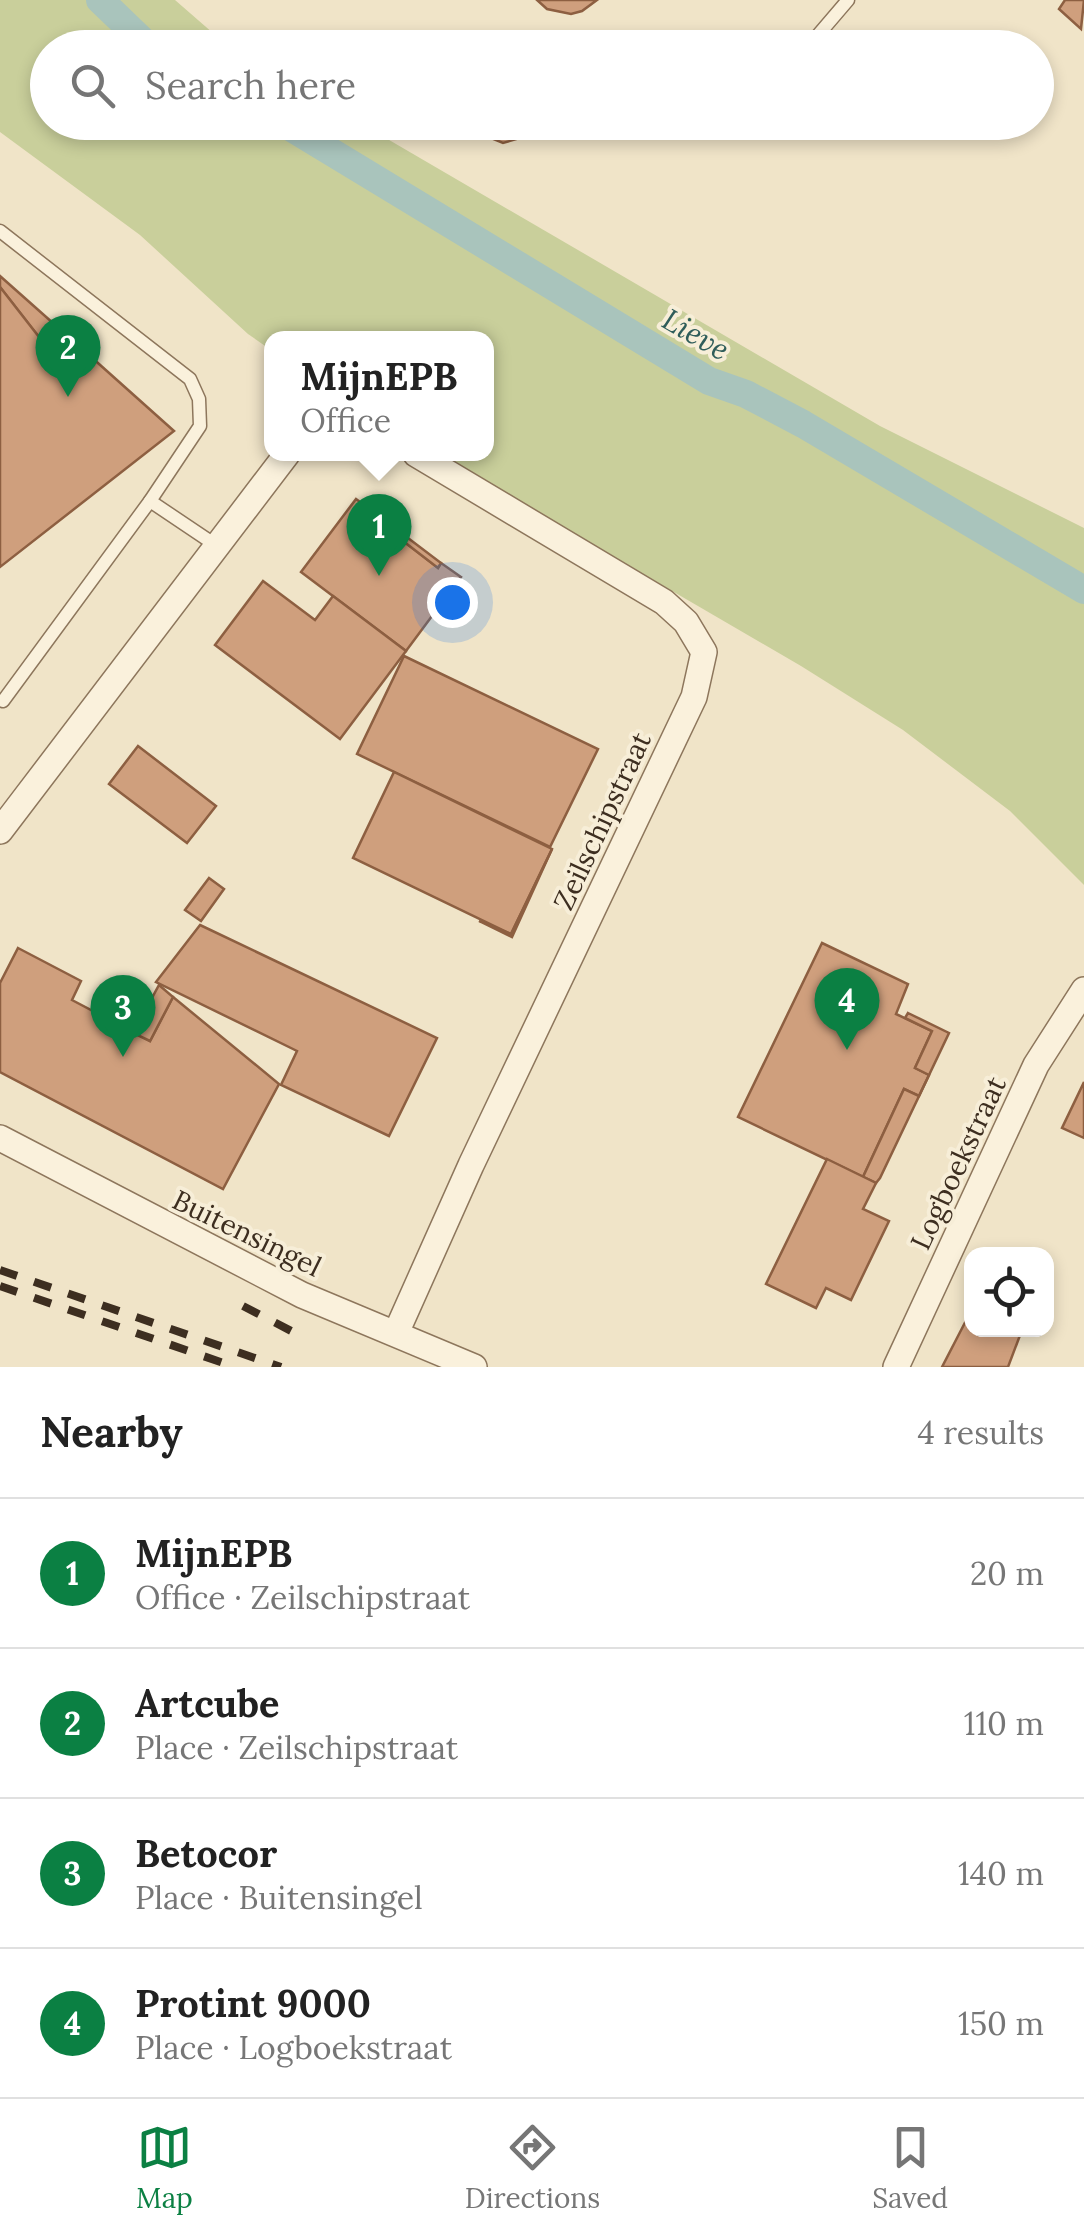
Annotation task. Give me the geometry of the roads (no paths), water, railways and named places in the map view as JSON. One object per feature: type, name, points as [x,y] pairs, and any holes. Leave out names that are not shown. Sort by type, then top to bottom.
[{"type":"street","points":[[0,832],[282,461]]},
{"type":"street","name":"Zeilschipstraat","points":[[396,1334],[471,1165],[694,697],[704,652],[686,622],[664,602],[428,461]]},
{"type":"street","name":"Logboekstraat","points":[[896,1367],[1036,1065],[1084,990]]},
{"type":"street","name":"Buitensingel","points":[[0,1138],[302,1295],[474,1367]]},
{"type":"lane","points":[[822,30],[848,0]]},
{"type":"lane","points":[[0,231],[190,379],[199,399],[200,426],[3,702]]},
{"type":"lane","points":[[150,501],[216,546]]},
{"type":"waterway","name":"Lieve","points":[[100,0],[131,30]]},
{"type":"waterway","name":"Lieve","points":[[312,140],[709,381],[746,394],[803,424],[1084,590]]},
{"type":"railway","points":[[0,1270],[281,1367]]},
{"type":"railway","points":[[0,1286],[235,1367]]},
{"type":"railway","points":[[243,1306],[299,1335]]},
{"type":"place","name":"Artcube","points":[[68,397]]},
{"type":"place","name":"MijnEPB","points":[[379,576]]},
{"type":"place","name":"Protint 9000","points":[[847,1050]]},
{"type":"place","name":"Betocor","points":[[123,1057]]}]
